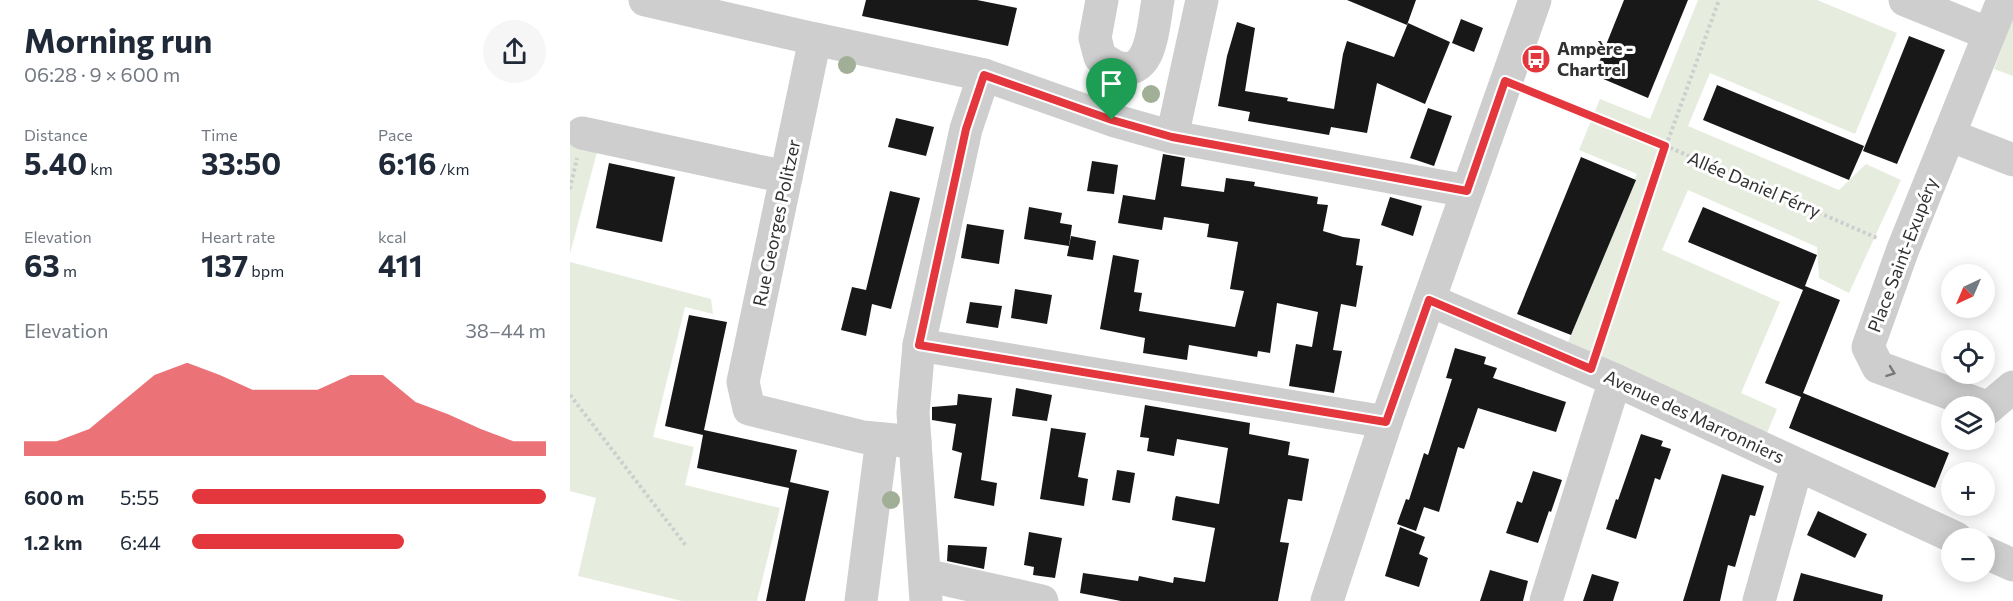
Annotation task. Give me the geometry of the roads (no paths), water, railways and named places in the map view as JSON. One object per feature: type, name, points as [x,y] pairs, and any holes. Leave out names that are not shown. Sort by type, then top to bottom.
[{"type":"street","points":[[645,0],[984,75],[1112,120],[1172,137],[1467,191]]},
{"type":"street","points":[[1102,0],[1095,38],[1100,57],[1116,67],[1133,68],[1142,64],[1147,53],[1158,0]]},
{"type":"street","points":[[1172,137],[1202,0]]},
{"type":"street","points":[[1905,0],[1989,34]]},
{"type":"street","name":"Place Saint-Exupéry","points":[[1955,396],[1878,367],[1868,347],[1903,249],[2003,0]]},
{"type":"street","points":[[1327,601],[1386,422],[1505,81],[1525,3]]},
{"type":"street","name":"Rue Georges Politzer","points":[[815,39],[743,382],[749,409],[863,437],[915,442]]},
{"type":"street","points":[[984,75],[966,129],[919,345],[913,413],[926,588],[1042,601]]},
{"type":"street","points":[[582,133],[786,177]]},
{"type":"street","points":[[1949,135],[2013,160]]},
{"type":"street","name":"Avenue des Marronniers","points":[[1429,300],[1603,374],[1941,531]]},
{"type":"street","points":[[919,345],[1386,422]]},
{"type":"street","points":[[1546,601],[1603,374]]},
{"type":"street","name":"Place Saint-Exupéry","points":[[1995,402],[2013,387]]},
{"type":"street","points":[[861,601],[882,439]]},
{"type":"street","points":[[1760,601],[1797,465]]},
{"type":"street","points":[[1995,557],[2013,565]]},
{"type":"place","name":"Ampère - Chartrel","points":[[1536,59]]}]
